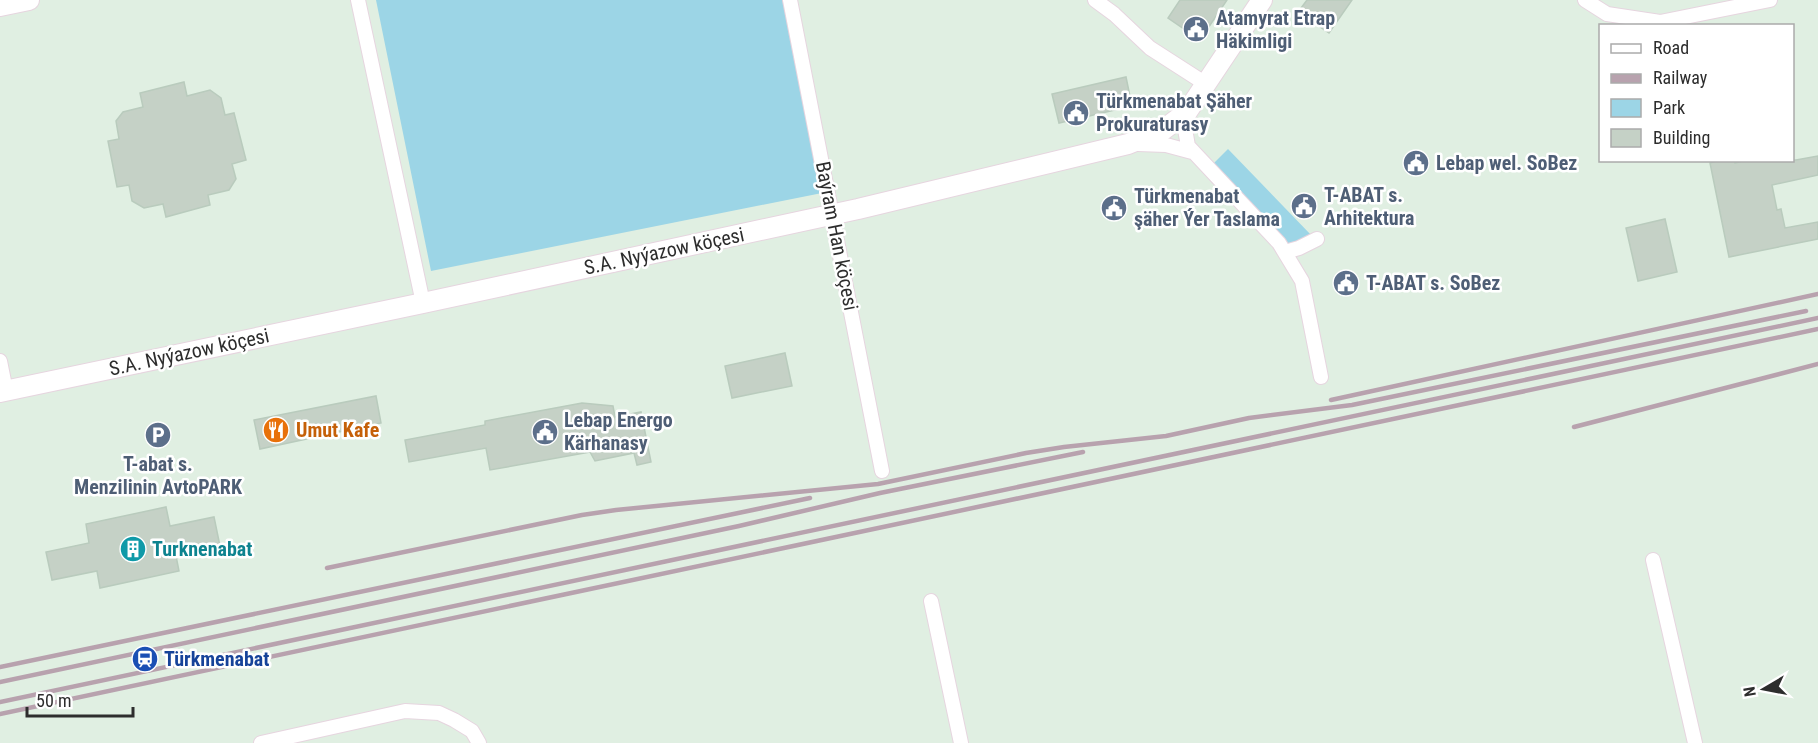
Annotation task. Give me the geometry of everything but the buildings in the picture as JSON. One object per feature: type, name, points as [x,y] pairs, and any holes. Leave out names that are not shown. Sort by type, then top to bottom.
[{"type":"street","points":[[0,6],[29,0]]},
{"type":"street","points":[[358,0],[423,303]]},
{"type":"street","name":"Baýram Han köçesi","points":[[790,0],[882,471]]},
{"type":"street","points":[[1095,0],[1114,14],[1150,48],[1206,84]]},
{"type":"street","name":"S.A. Nyýazow köçesi","points":[[3,391],[833,214],[1128,144],[1163,130],[1187,112],[1262,0]]},
{"type":"street","points":[[1584,0],[1607,14],[1660,22],[1770,0]]},
{"type":"street","points":[[1187,112],[1185,135],[1192,152],[1279,243],[1302,281],[1321,377]]},
{"type":"street","points":[[1128,144],[1166,145],[1192,152]]},
{"type":"street","points":[[1285,252],[1299,249],[1317,239]]},
{"type":"street","points":[[0,361],[3,391]]},
{"type":"street","points":[[1653,560],[1695,743]]},
{"type":"street","points":[[931,602],[961,743]]},
{"type":"street","points":[[261,743],[405,711],[439,713],[472,731],[479,743]]},
{"type":"green space","points":[[376,0],[783,0],[822,193],[431,271]]},
{"type":"green space","points":[[1228,149],[1312,236],[1288,246],[1211,166]]},
{"type":"railway","points":[[1331,400],[1818,294]]},
{"type":"railway","points":[[327,568],[582,515],[878,484],[1026,453],[1166,436],[1249,418],[1352,405],[1806,311]]},
{"type":"railway","points":[[0,702],[1818,318]]},
{"type":"railway","points":[[0,714],[1818,329]]},
{"type":"railway","points":[[1574,427],[1818,364]]},
{"type":"railway","points":[[0,682],[739,526],[880,493],[1083,452]]},
{"type":"railway","points":[[0,667],[810,498]]},
{"type":"place","name":"Atamyrat Etrap Häkimligi","points":[[1196,29]]},
{"type":"place","name":"Türkmenabat Şäher Prokuraturasy","points":[[1076,113]]},
{"type":"place","name":"Lebap wel. SoBez","points":[[1416,163]]},
{"type":"place","name":"T-ABAT s. Arhitektura","points":[[1304,206]]},
{"type":"place","name":"Türkmenabat şäher Ýer Taslama","points":[[1114,208]]},
{"type":"place","name":"T-ABAT s. SoBez","points":[[1346,283]]},
{"type":"place","name":"Umut Kafe","points":[[276,430]]},
{"type":"place","name":"Lebap Energo Kärhanasy","points":[[545,432]]},
{"type":"place","name":"T-abat s. Menzilinin AvtoPARK","points":[[158,435]]},
{"type":"place","name":"Turknenabat","points":[[133,549]]},
{"type":"place","name":"Türkmenabat","points":[[145,659]]}]
